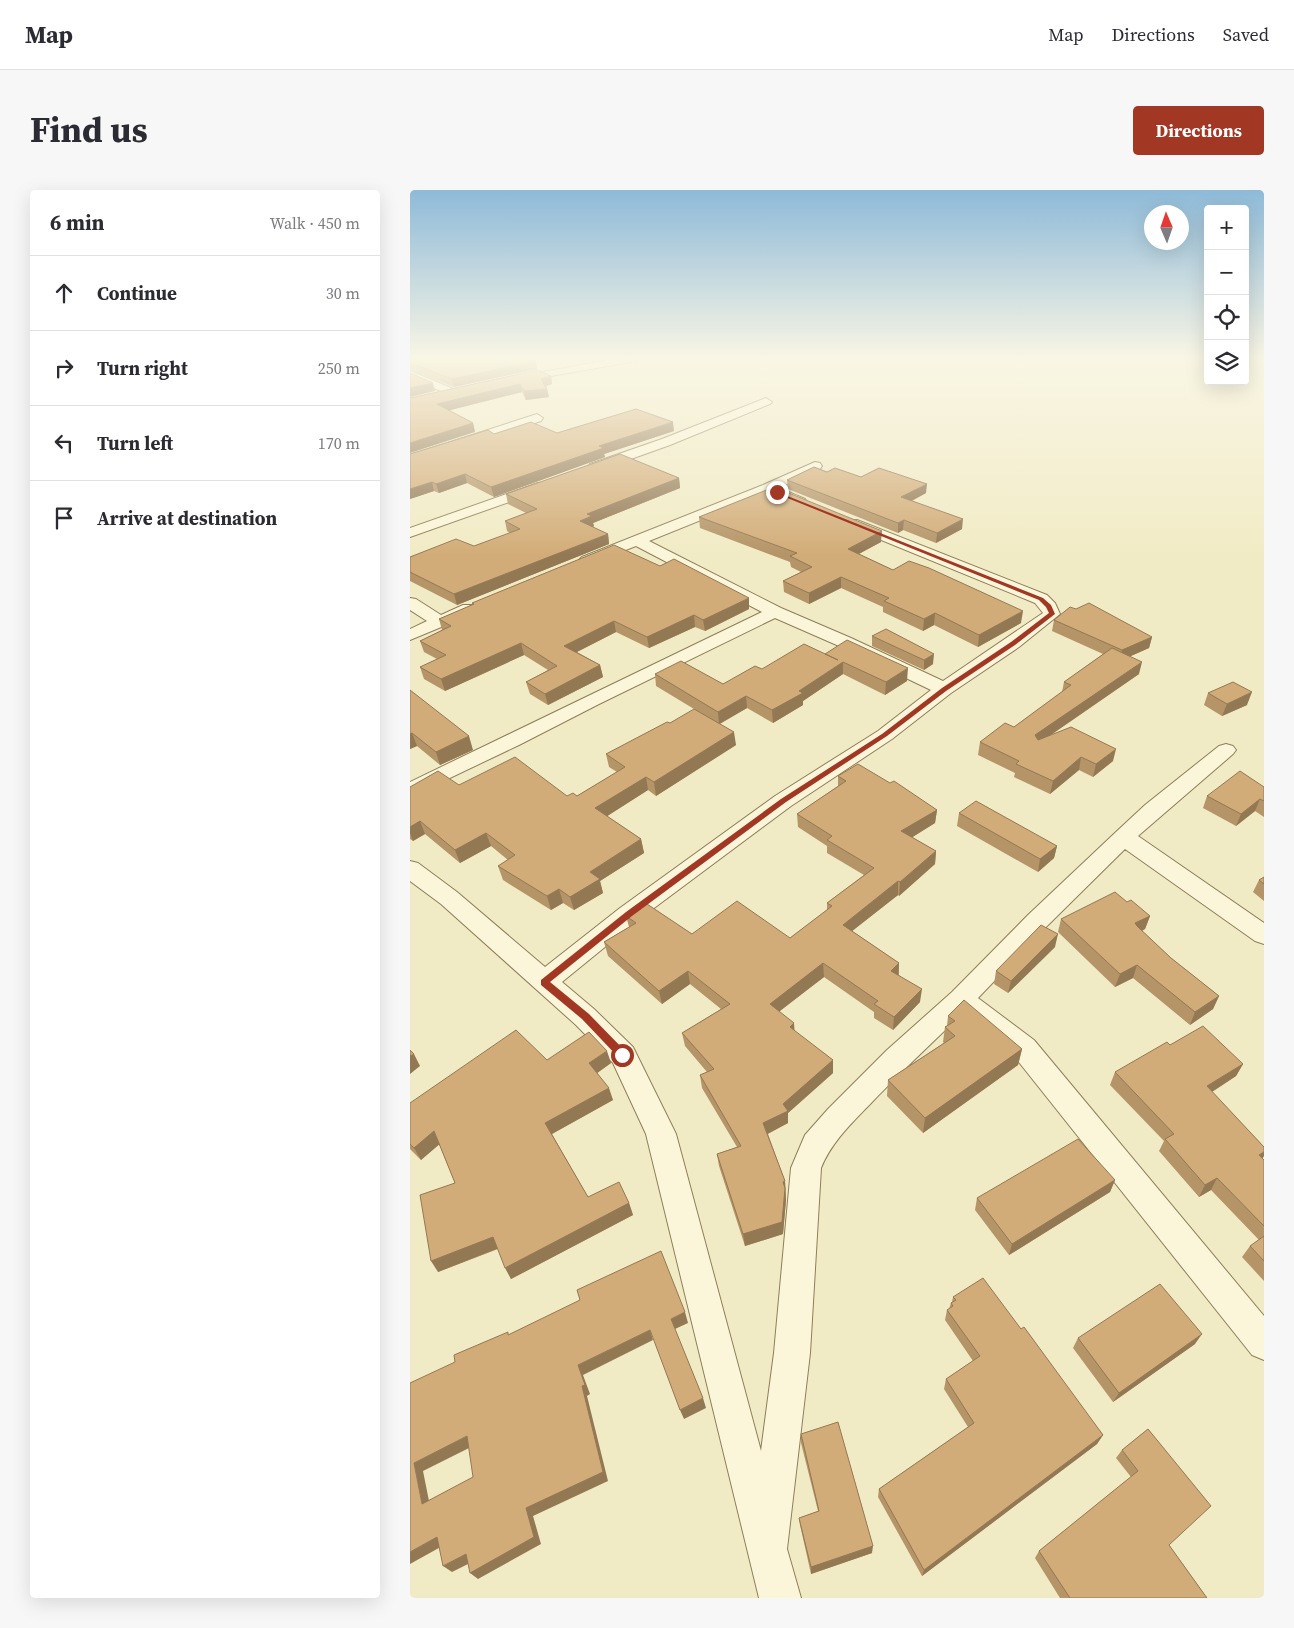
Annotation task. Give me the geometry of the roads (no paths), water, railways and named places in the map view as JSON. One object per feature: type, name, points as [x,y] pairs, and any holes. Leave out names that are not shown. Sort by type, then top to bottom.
[{"type":"street","points":[[410,459],[518,424]]},
{"type":"street","points":[[583,472],[712,424]]},
{"type":"street","points":[[573,566],[768,488],[815,466]]},
{"type":"street","points":[[410,533],[555,481]]},
{"type":"street","points":[[768,488],[813,507]]},
{"type":"street","points":[[544,982],[629,914],[768,812],[885,735],[944,689],[1013,644],[1052,614],[1049,607],[1041,599],[840,518]]},
{"type":"street","points":[[636,540],[775,612],[845,642],[944,689]]},
{"type":"street","points":[[410,603],[439,621]]},
{"type":"street","points":[[410,635],[483,603]]},
{"type":"street","points":[[410,790],[775,612]]},
{"type":"street","points":[[767,1552],[792,1353],[806,1168],[816,1144],[838,1118],[897,1058],[961,999],[1124,836],[1226,750]]},
{"type":"street","points":[[1124,836],[1264,936]]},
{"type":"street","points":[[410,869],[449,898],[585,1017],[622,1055],[661,1134],[780,1598]]},
{"type":"street","points":[[961,999],[1024,1048],[1264,1343]]}]
